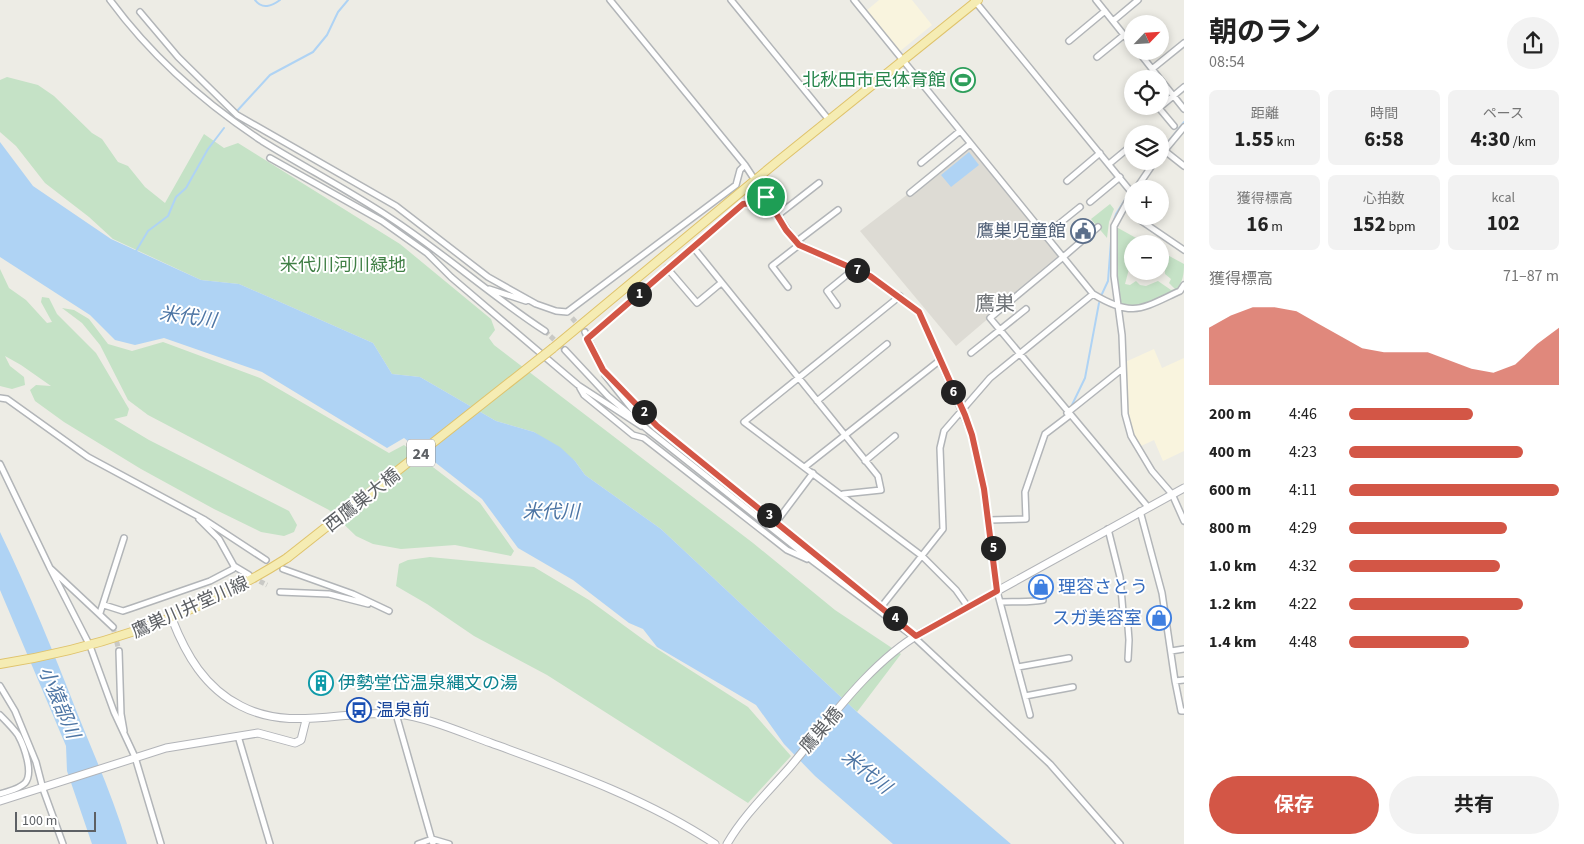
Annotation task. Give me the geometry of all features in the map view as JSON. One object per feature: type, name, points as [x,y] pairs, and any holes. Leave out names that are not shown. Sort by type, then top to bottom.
[{"type":"main road","name":"24","points":[[755,180],[976,1]]},
{"type":"main road","name":"西鷹巣大橋","points":[[287,558],[553,348],[755,180]]},
{"type":"main road","name":"鷹巣川井堂川線","points":[[0,664],[82,648],[133,634],[172,619],[230,592],[287,558]]},
{"type":"street","points":[[110,0],[153,53],[194,91],[262,141],[418,236],[483,287],[545,331]]},
{"type":"street","points":[[610,0],[745,165],[798,244],[870,276],[900,296],[919,312],[967,422],[979,462],[997,591],[1030,715]]},
{"type":"street","points":[[731,0],[829,120]]},
{"type":"street","points":[[854,0],[1093,294],[1119,309],[1138,310],[1182,292],[1184,285]]},
{"type":"street","points":[[1096,0],[1124,35],[1096,57]]},
{"type":"street","points":[[1113,21],[1138,0]]},
{"type":"street","points":[[976,1],[1124,182]]},
{"type":"street","points":[[1069,41],[1105,11]]},
{"type":"street","points":[[140,12],[178,58],[237,115],[383,198],[406,213],[478,271],[536,304]]},
{"type":"street","points":[[1145,60],[1152,69],[1184,43]]},
{"type":"street","points":[[1174,126],[1159,108],[1184,87]]},
{"type":"street","points":[[1169,90],[1184,109]]},
{"type":"street","points":[[1169,145],[1184,127]]},
{"type":"street","points":[[920,163],[960,131]]},
{"type":"street","points":[[910,192],[970,144]]},
{"type":"street","points":[[1109,164],[1124,151]]},
{"type":"street","points":[[1067,181],[1100,153]]},
{"type":"street","points":[[1169,155],[1184,166]]},
{"type":"street","points":[[270,158],[382,221],[427,253],[451,277],[517,331],[578,385],[634,423],[648,430]]},
{"type":"street","points":[[483,287],[556,311],[567,312],[736,185],[740,170],[745,165]]},
{"type":"street","points":[[1090,202],[1120,177]]},
{"type":"street","points":[[778,215],[818,183]]},
{"type":"street","points":[[587,339],[743,204],[760,202],[766,197]]},
{"type":"street","points":[[1044,236],[1080,207]]},
{"type":"street","points":[[1124,208],[1114,226],[1114,276],[1122,335],[1125,414],[1131,436],[1152,471],[1172,494],[1184,521]]},
{"type":"street","points":[[788,287],[772,266],[838,210]]},
{"type":"street","points":[[1147,225],[1184,250]]},
{"type":"street","points":[[1098,227],[990,318],[1068,414],[1148,507]]},
{"type":"street","points":[[693,247],[720,283],[878,476],[881,490],[843,494]]},
{"type":"street","points":[[667,268],[697,303],[720,283]]},
{"type":"street","points":[[837,305],[827,291],[854,269]]},
{"type":"street","points":[[882,606],[943,529],[940,440],[944,431],[976,391],[1018,353],[1093,294]]},
{"type":"street","points":[[900,296],[744,422],[814,472],[922,556],[956,590],[968,607]]},
{"type":"street","points":[[971,353],[1026,309]]},
{"type":"street","points":[[567,312],[572,318]]},
{"type":"street","points":[[585,332],[608,380],[648,430]]},
{"type":"street","points":[[817,401],[888,344]]},
{"type":"street","points":[[565,350],[608,396],[648,430],[913,638]]},
{"type":"street","points":[[806,466],[939,361]]},
{"type":"street","points":[[603,370],[657,426],[882,606],[913,638],[1050,764],[1120,844]]},
{"type":"street","points":[[988,520],[1026,519],[1025,492],[1045,434],[1122,370]]},
{"type":"street","points":[[578,385],[584,395],[633,435],[644,438],[787,550],[814,562]]},
{"type":"street","points":[[0,398],[6,399],[88,457],[205,520],[266,560]]},
{"type":"street","points":[[865,461],[895,436]]},
{"type":"street","points":[[0,464],[90,646],[133,757],[161,844]]},
{"type":"street","points":[[777,521],[814,472]]},
{"type":"street","name":"鷹巣橋","points":[[727,844],[740,825],[870,674],[913,638],[1184,488]]},
{"type":"street","points":[[182,508],[201,520],[219,539],[234,566],[249,575]]},
{"type":"street","points":[[1140,511],[1162,593],[1175,681],[1181,711],[1184,711]]},
{"type":"street","points":[[1108,529],[1120,577],[1123,612],[1128,627],[1128,659]]},
{"type":"street","points":[[100,614],[124,538]]},
{"type":"street","points":[[104,605],[123,611],[210,581],[229,571],[234,566]]},
{"type":"street","points":[[50,568],[113,627]]},
{"type":"street","points":[[280,592],[329,594],[389,612],[353,594],[283,569]]},
{"type":"street","points":[[1000,602],[1015,601],[1024,603],[1043,600]]},
{"type":"street","points":[[172,619],[193,663],[208,681],[226,697],[241,706],[270,717],[306,720],[342,715],[396,714],[464,734],[602,786],[648,805],[716,844]]},
{"type":"street","points":[[1171,651],[1184,649]]},
{"type":"street","points":[[119,651],[121,714],[126,739]]},
{"type":"street","points":[[1018,667],[1069,658]]},
{"type":"street","points":[[1175,681],[1184,680]]},
{"type":"street","points":[[0,686],[19,720],[36,762],[42,789],[63,844]]},
{"type":"street","points":[[1025,696],[1073,687]]},
{"type":"street","points":[[396,714],[433,842]]},
{"type":"street","points":[[0,715],[18,735],[23,747],[29,776],[26,782],[18,788],[0,794]]},
{"type":"street","points":[[0,801],[166,748],[266,733],[282,741],[295,743],[301,740],[306,720]]},
{"type":"street","points":[[238,736],[270,844]]},
{"type":"street","points":[[418,844],[433,842],[449,844]]},
{"type":"shaded area","points":[[879,0],[912,0],[932,25],[899,52],[866,11]]},
{"type":"shaded area","points":[[969,147],[1059,258],[956,346],[860,231]]},
{"type":"shaded area","points":[[1154,349],[1162,368],[1184,358],[1184,451],[1163,461],[1154,440],[1139,447],[1134,439],[1127,412],[1123,363]]},
{"type":"green space","name":"米代川河川緑地","points":[[7,77],[38,85],[54,96],[92,133],[102,139],[118,162],[128,166],[145,187],[165,203],[204,134],[224,148],[238,143],[400,244],[491,319],[495,330],[489,338],[494,345],[753,543],[835,610],[901,654],[857,712],[661,529],[585,475],[575,461],[534,432],[496,421],[420,377],[392,374],[373,343],[239,284],[201,280],[113,239],[89,217],[45,183],[16,146],[0,132],[0,80]]},
{"type":"green space","points":[[1110,204],[1114,209],[1109,222],[1107,238],[1091,219]]},
{"type":"green space","points":[[1118,228],[1131,235],[1124,235],[1125,284],[1130,285],[1136,281],[1140,285],[1146,286],[1158,281],[1171,290],[1175,289],[1169,283],[1171,279],[1169,277],[1169,256],[1184,264],[1182,281],[1176,290],[1150,303],[1134,306],[1121,305],[1116,276]]},
{"type":"green space","points":[[0,269],[9,288],[26,300],[47,323],[52,322],[41,302],[42,297],[49,298],[57,314],[96,353],[129,409],[127,416],[114,419],[149,440],[289,511],[297,525],[294,532],[284,536],[261,532],[141,469],[64,422],[35,401],[30,390],[36,385],[51,386],[5,356],[10,366],[24,377],[25,385],[12,389],[0,386]]},
{"type":"green space","points":[[62,308],[74,310],[89,319],[108,344],[132,351],[163,342],[260,378],[389,453],[404,445],[480,503],[514,551],[511,556],[455,545],[401,549],[373,544],[356,536],[329,510],[148,415],[128,400],[100,345],[82,323]]},
{"type":"green space","points":[[430,557],[534,567],[589,600],[648,643],[748,707],[791,756],[748,803],[547,675],[474,636],[427,604],[396,586],[399,564],[408,560]]},
{"type":"water","name":"米代川","points":[[0,142],[33,186],[111,239],[201,280],[239,284],[373,343],[392,374],[420,377],[496,421],[534,432],[560,447],[575,461],[585,475],[661,529],[857,712],[1011,844],[893,844],[815,776],[784,744],[756,705],[657,647],[643,629],[629,623],[573,580],[518,548],[482,499],[404,438],[387,448],[262,372],[164,338],[135,345],[115,340],[90,315],[0,257]]},
{"type":"water","points":[[969,152],[979,165],[951,187],[941,175]]},
{"type":"water","name":"小猿部川","points":[[0,532],[50,646],[110,795],[127,844],[92,844],[67,771],[66,746],[0,590]]},
{"type":"waterway","points":[[255,0],[264,6],[274,4],[280,0]]},
{"type":"waterway","points":[[237,111],[270,75],[313,52],[327,35],[338,12],[348,0]]},
{"type":"waterway","points":[[1169,141],[1184,122]]},
{"type":"waterway","points":[[136,251],[148,231],[168,216],[176,197],[186,188],[208,149],[224,128]]},
{"type":"waterway","points":[[1113,223],[1124,201]]},
{"type":"waterway","points":[[1101,296],[1108,281],[1112,228]]},
{"type":"waterway","points":[[1071,407],[1085,378],[1099,303]]},
{"type":"tunnel","points":[[572,318],[581,328]]},
{"type":"tunnel","points":[[545,331],[565,350]]},
{"type":"tunnel","points":[[253,578],[267,585]]},
{"type":"tunnel","points":[[113,627],[119,651]]},
{"type":"place","name":"北秋田市民体育館","points":[[963,80]]},
{"type":"place","name":"鷹巣児童館","points":[[1083,231]]},
{"type":"place","name":"理容さとう","points":[[1041,587]]},
{"type":"place","name":"スガ美容室","points":[[1159,618]]},
{"type":"place","name":"伊勢堂岱温泉縄文の湯","points":[[321,683]]},
{"type":"place","name":"温泉前","points":[[359,710]]},
{"type":"district","name":"鷹巣","points":[[995,303]]},
{"type":"route","points":[[766,197],[786,230],[799,245],[870,276],[900,296],[919,312],[972,435],[984,489],[997,591],[916,636],[882,606],[657,426],[603,370],[587,339],[743,204],[747,202],[760,202],[766,197]]}]
